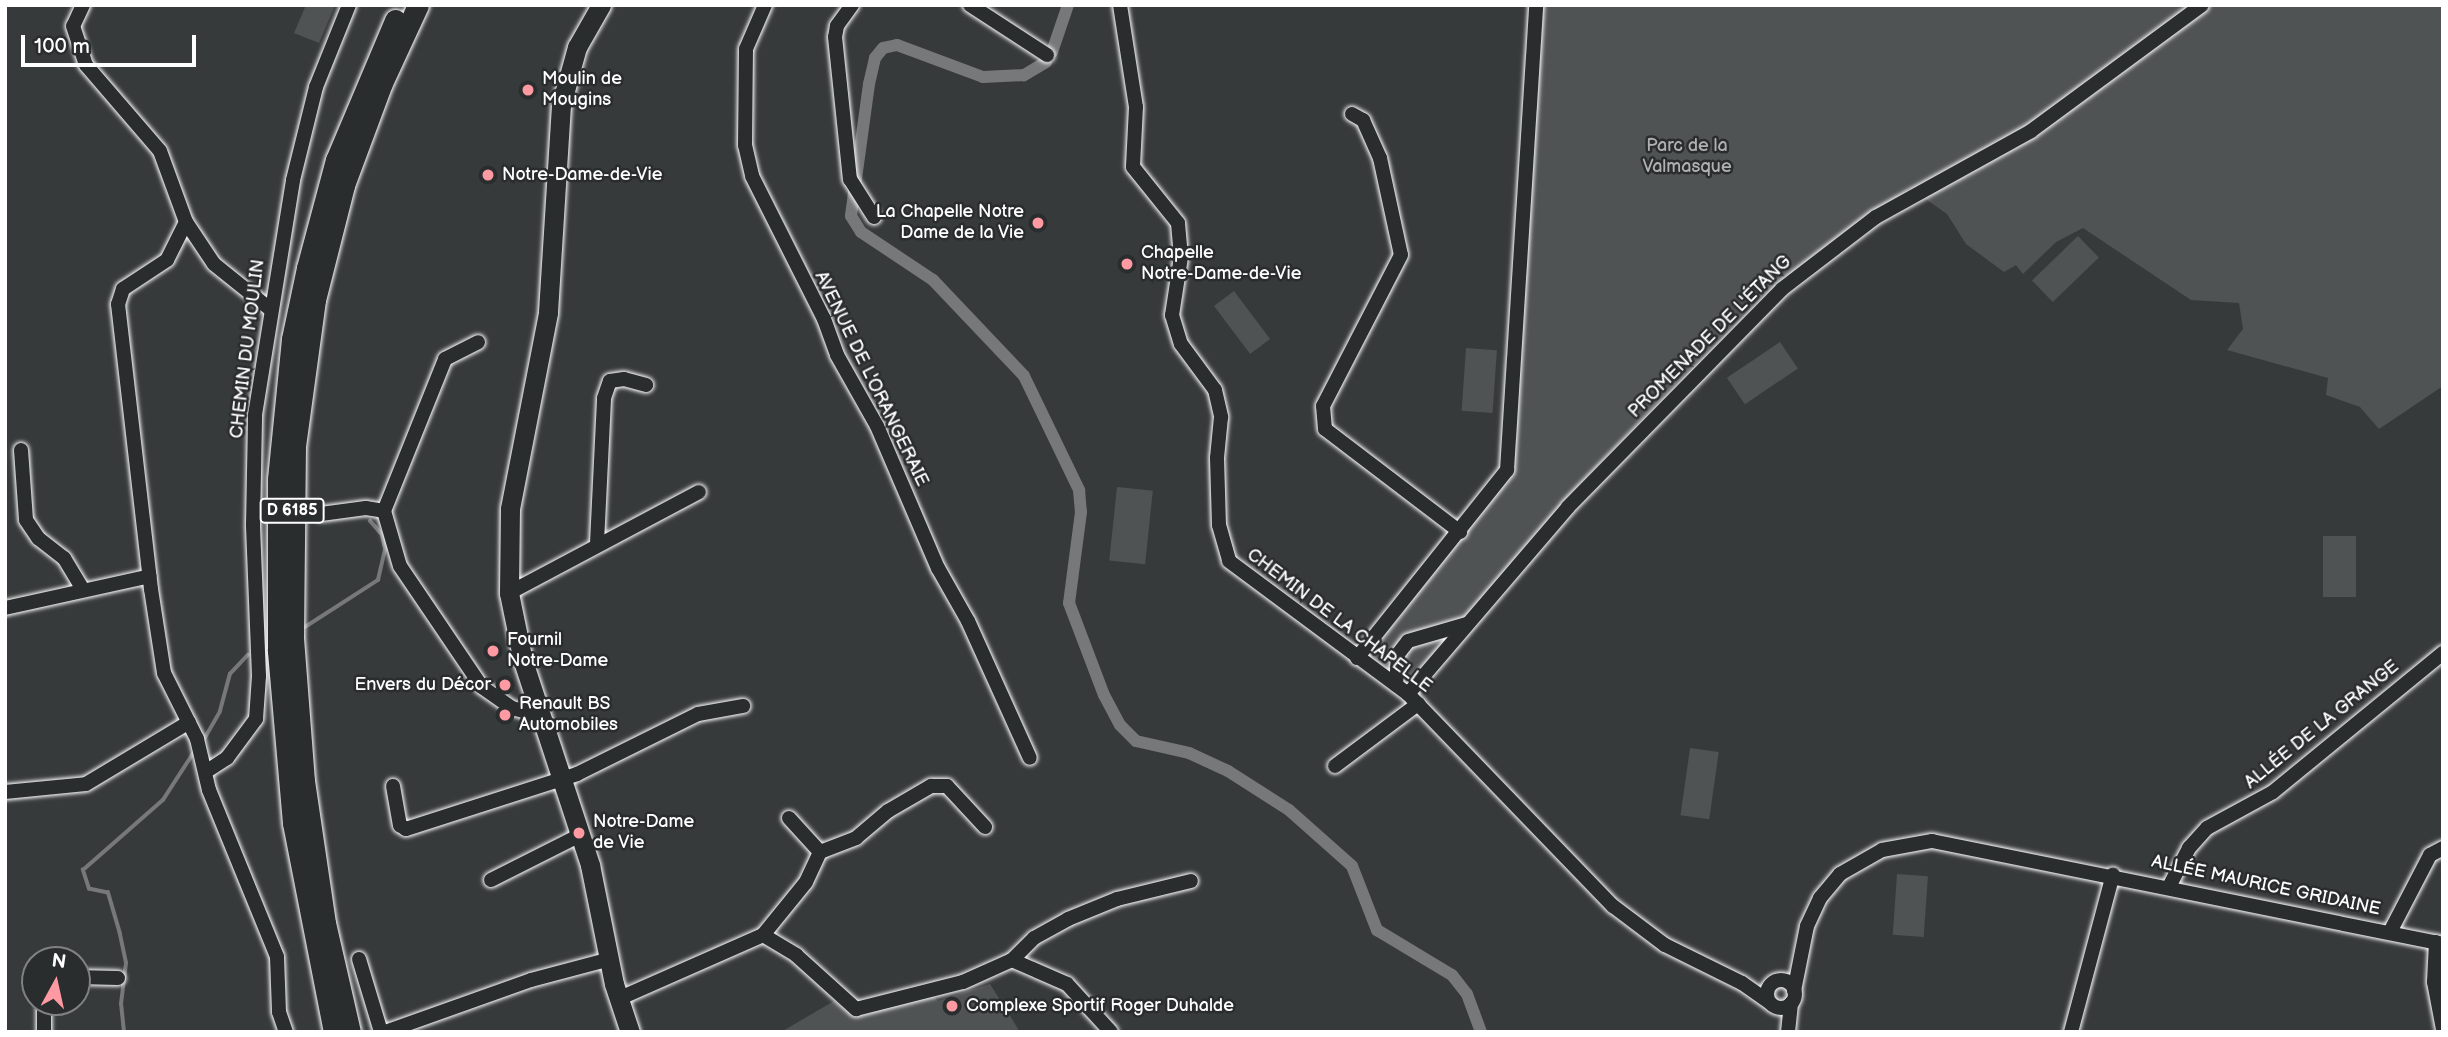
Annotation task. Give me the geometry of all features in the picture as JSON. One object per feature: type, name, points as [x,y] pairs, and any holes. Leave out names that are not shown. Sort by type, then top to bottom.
[{"type":"highway","name":"D 6185","points":[[334,1032],[304,895],[284,733],[276,587],[280,453],[298,302],[322,209],[355,108],[401,5]]},
{"type":"highway","name":"D 6185","points":[[350,1032],[325,923],[303,769],[292,625],[295,446],[315,300],[344,185],[382,83],[418,5]]},
{"type":"main road","points":[[601,5],[577,47],[561,105],[548,313],[510,509],[509,593],[520,650],[580,835],[618,999],[630,1032]]},
{"type":"street","points":[[83,5],[73,26],[86,65],[160,152],[186,222],[214,264],[270,309]]},
{"type":"street","name":"CHEMIN DU MOULIN","points":[[207,771],[227,758],[244,739],[256,719],[259,701],[253,524],[255,415],[270,309],[293,180],[316,88],[349,5]]},
{"type":"street","name":"AVENUE DE L'ORANGERAIE","points":[[765,5],[746,49],[745,145],[752,176],[824,319],[837,355],[877,426],[938,568],[968,621],[1030,758]]},
{"type":"street","points":[[852,5],[837,26],[835,37],[857,196],[874,217]]},
{"type":"street","points":[[970,5],[1047,55]]},
{"type":"street","name":"CHEMIN DE LA CHAPELLE","points":[[1120,5],[1136,107],[1133,167],[1178,223],[1181,257],[1172,315],[1181,344],[1215,390],[1221,417],[1217,458],[1222,547],[1229,561],[1407,694],[1613,906],[1665,945],[1742,983],[1771,1004]]},
{"type":"street","points":[[1357,658],[1504,476],[1508,463],[1536,5]]},
{"type":"street","name":"PROMENADE DE L'ÉTANG","points":[[1335,766],[1407,694],[1567,507],[1731,338],[1823,254],[1876,217],[2031,131],[2202,5]]},
{"type":"street","points":[[1352,114],[1363,120],[1380,158],[1401,255],[1323,406],[1325,429],[1460,532]]},
{"type":"street","points":[[186,222],[167,260],[123,289],[118,304],[150,576],[164,673],[199,744],[209,790],[277,957],[279,1012],[285,1032]]},
{"type":"street","points":[[478,342],[445,359],[383,511],[400,566],[482,687],[505,705],[542,716]]},
{"type":"street","points":[[597,543],[604,398],[610,382],[624,379],[646,384]]},
{"type":"street","points":[[21,450],[26,520],[38,538],[64,558],[82,588]]},
{"type":"street","points":[[509,593],[597,543],[699,492]]},
{"type":"street","points":[[321,513],[366,508],[383,511]]},
{"type":"street","points":[[5,608],[82,588],[150,576]]},
{"type":"street","points":[[1407,694],[1398,654],[1408,641],[1467,624]]},
{"type":"street","name":"ALLÉE DE LA GRANGE","points":[[2170,885],[2189,848],[2207,828],[2273,792],[2443,653]]},
{"type":"street","points":[[393,786],[400,825],[406,830],[562,778],[698,715],[743,706]]},
{"type":"street","points":[[5,792],[86,784],[101,778],[189,722]]},
{"type":"street","points":[[618,999],[763,935],[806,882],[820,852],[856,838],[888,811],[931,786],[947,786],[985,827]]},
{"type":"street","points":[[789,818],[820,852]]},
{"type":"street","points":[[491,880],[580,835]]},
{"type":"street","name":"ALLÉE MAURICE GRIDAINE","points":[[1800,952],[1820,898],[1840,874],[1882,850],[1932,841],[2170,885],[2439,943]]},
{"type":"street","points":[[2390,932],[2430,855],[2443,848]]},
{"type":"street","points":[[2071,1032],[2113,874]]},
{"type":"street","points":[[763,935],[796,955],[856,1009],[963,982],[1012,960],[1034,938],[1068,919],[1117,899],[1191,881]]},
{"type":"street","points":[[2439,943],[2434,982],[2443,1029]]},
{"type":"street","points":[[1786,1032],[1771,1004],[1774,982],[1800,952]]},
{"type":"street","points":[[1786,1032],[1800,952]]},
{"type":"street","points":[[359,959],[383,1032],[531,980],[610,959]]},
{"type":"street","points":[[1012,960],[1067,984],[1111,1032]]},
{"type":"street","points":[[91,978],[118,978]]},
{"type":"street","points":[[1774,982],[1790,983],[1793,997]]},
{"type":"street","name":"CHEMIN DE LA CHAPELLE","points":[[1742,983],[1774,982]]},
{"type":"street","points":[[1771,1004],[1793,997]]},
{"type":"green space","points":[[306,5],[335,5],[319,43],[294,33]]},
{"type":"green space","name":"Parc de la Valmasque","points":[[1543,5],[2443,5],[2443,386],[2379,429],[2360,407],[2326,395],[2328,378],[2227,350],[2243,329],[2239,303],[2191,300],[2083,228],[2056,242],[2023,274],[2016,265],[2004,272],[1966,244],[1947,214],[1910,188],[1754,302],[1569,495],[1414,679],[1407,681],[1369,656],[1514,470]]},
{"type":"green space","points":[[2078,236],[2099,258],[2053,302],[2032,280]]},
{"type":"green space","points":[[1234,291],[1270,339],[1250,354],[1214,306]]},
{"type":"green space","points":[[1780,342],[1798,369],[1745,404],[1727,378]]},
{"type":"green space","points":[[1466,348],[1497,350],[1493,413],[1462,411]]},
{"type":"green space","points":[[1117,487],[1153,491],[1145,564],[1109,561]]},
{"type":"green space","points":[[2323,536],[2356,536],[2356,597],[2323,597]]},
{"type":"green space","points":[[1690,748],[1719,752],[1709,819],[1681,815]]},
{"type":"green space","points":[[1897,874],[1928,876],[1924,937],[1893,935]]},
{"type":"green space","name":"Complexe Sportif Roger Duhalde","points":[[990,984],[1020,1032],[781,1032],[834,1001],[854,1017],[933,996],[938,1001]]},
{"type":"waterway","points":[[1052,52],[1068,5]]},
{"type":"waterway","points":[[1046,62],[1024,75],[983,77],[897,45],[883,48],[875,58],[869,84],[851,216],[861,232],[933,280],[1024,376],[1079,490],[1081,512],[1069,603],[1104,695],[1120,725],[1136,741],[1189,753],[1228,771],[1289,810],[1352,866],[1377,930],[1452,975],[1467,994],[1481,1032]]},
{"type":"waterway","points":[[305,627],[378,580],[385,549],[382,535],[370,521]]},
{"type":"waterway","points":[[203,741],[220,711],[230,674],[248,655]]},
{"type":"waterway","points":[[124,1032],[121,1004],[126,963],[120,934],[108,893],[89,889],[83,870],[163,800],[196,749]]},
{"type":"place","name":"Moulin de Mougins","points":[[528,90]]},
{"type":"place","name":"Notre-Dame-de-Vie","points":[[488,175]]},
{"type":"place","name":"La Chapelle Notre Dame de la Vie","points":[[1038,223]]},
{"type":"place","name":"Chapelle Notre-Dame-de-Vie","points":[[1127,264]]},
{"type":"place","name":"Fournil Notre-Dame","points":[[493,651]]},
{"type":"place","name":"Envers du Décor","points":[[505,685]]},
{"type":"place","name":"Renault BS Automobiles","points":[[505,715]]},
{"type":"place","name":"Notre-Dame de Vie","points":[[579,833]]},
{"type":"place","name":"Complexe Sportif Roger Duhalde","points":[[952,1006]]}]
